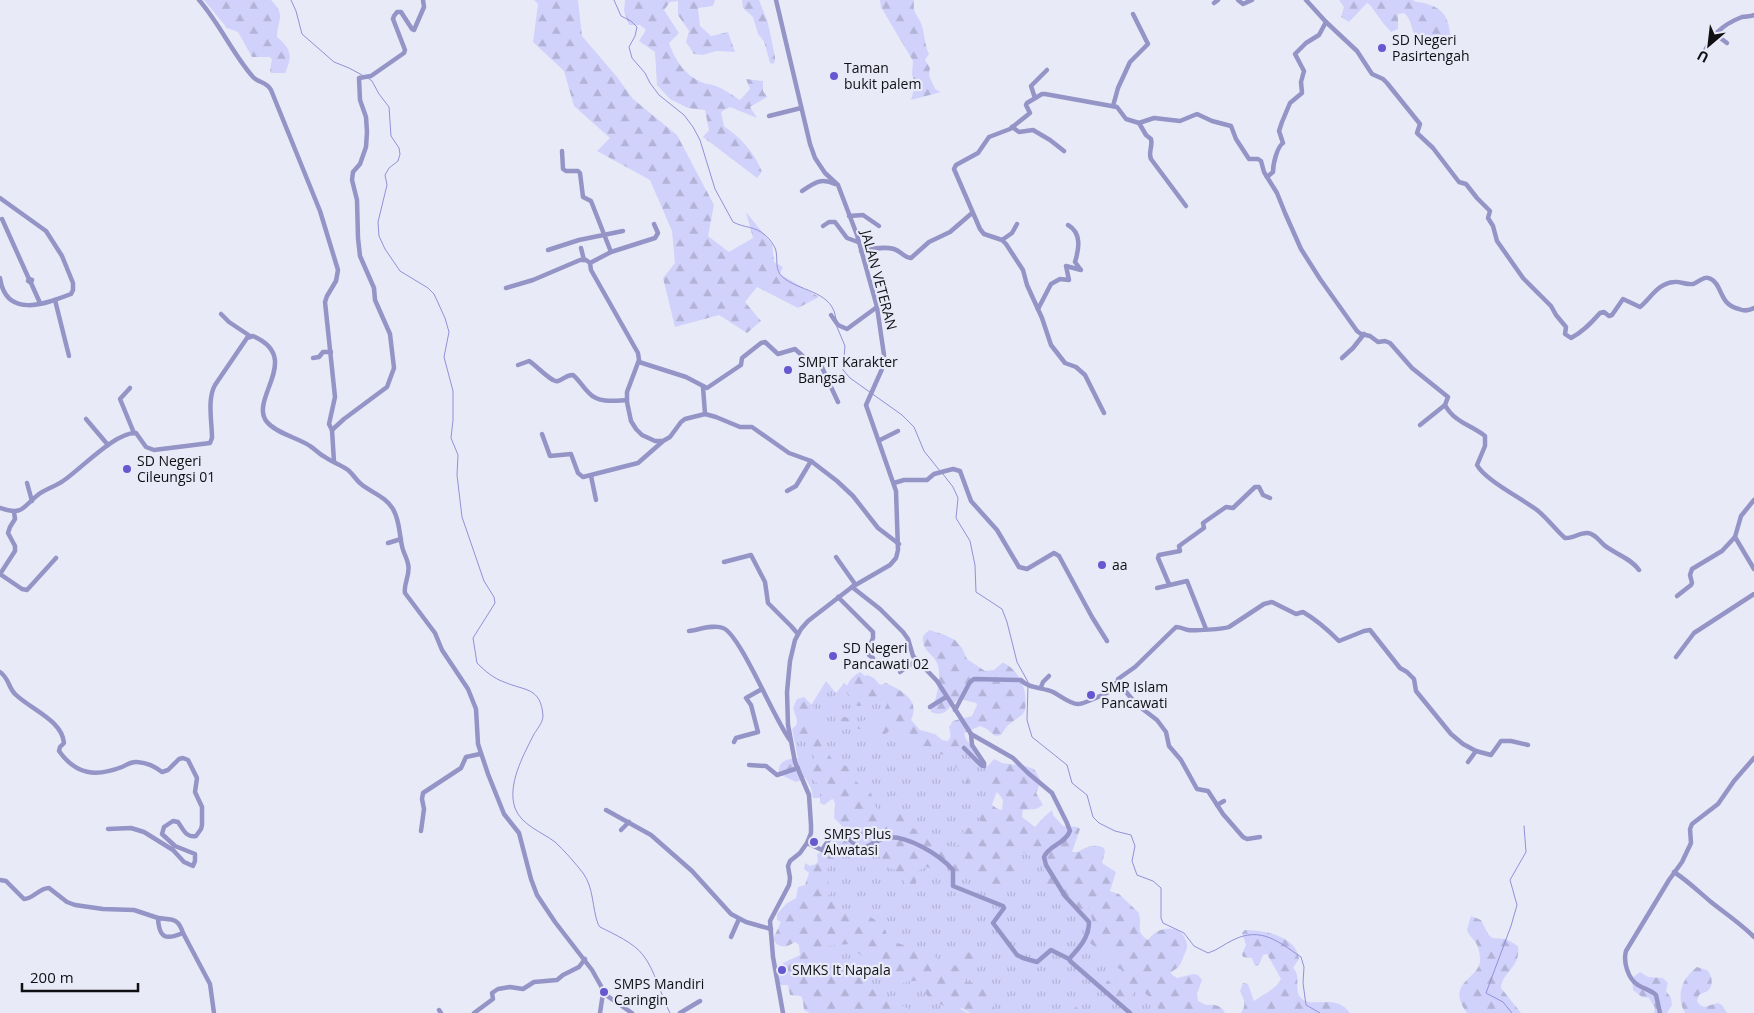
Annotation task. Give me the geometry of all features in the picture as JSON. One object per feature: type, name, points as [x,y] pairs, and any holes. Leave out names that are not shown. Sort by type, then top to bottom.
[{"type":"street","points":[[199,0],[212,15],[234,51],[253,76],[269,87],[320,211],[338,270],[336,281],[325,302],[335,397],[329,424],[332,430],[334,462]]},
{"type":"street","points":[[332,430],[387,387],[394,368],[390,334],[375,300],[374,288],[360,256],[356,200],[352,180],[353,172],[360,164],[366,145],[367,132],[366,117],[360,100],[359,78],[371,76],[404,53],[405,50],[393,19],[394,16],[397,12],[401,12],[414,30],[424,7],[423,0]]},
{"type":"street","name":"JALAN VETERAN","points":[[776,0],[801,108],[815,158],[825,173],[838,186],[857,235],[877,307],[884,355],[882,369],[866,405],[880,440],[896,490],[899,544],[898,554],[890,565],[854,585],[808,621],[798,634],[790,661],[787,692],[788,725],[798,768],[809,795],[811,833],[807,843]]},
{"type":"street","points":[[1238,0],[1243,4],[1252,0]]},
{"type":"street","points":[[1306,0],[1326,22],[1358,51],[1372,74],[1387,83],[1420,124],[1417,132],[1433,148],[1460,182],[1466,184],[1490,211],[1488,218],[1493,226],[1497,241],[1523,278],[1551,306],[1566,327],[1565,334],[1568,337],[1571,338],[1578,334],[1594,321],[1600,313],[1604,312],[1609,316],[1612,315],[1623,299],[1640,307],[1657,289],[1674,282],[1692,284],[1709,278],[1714,281],[1723,299],[1731,306],[1746,310],[1754,308]]},
{"type":"street","points":[[1113,106],[1118,88],[1130,62],[1148,44],[1133,14]]},
{"type":"street","points":[[1702,57],[1715,34],[1732,22],[1754,15]]},
{"type":"street","points":[[1267,178],[1274,172],[1273,166],[1279,145],[1283,143],[1279,131],[1284,115],[1290,104],[1302,93],[1301,82],[1304,71],[1295,54],[1318,35],[1326,22]]},
{"type":"street","points":[[1715,34],[1727,42]]},
{"type":"street","points":[[1035,98],[1031,86],[1047,70]]},
{"type":"street","points":[[1104,413],[1086,375],[1076,366],[1065,364],[1051,345],[1023,270],[1002,240],[982,232],[955,172],[954,166],[978,153],[989,138],[1012,127],[1030,113],[1026,104],[1042,94],[1117,107],[1126,119],[1139,123],[1154,118],[1180,121],[1197,114],[1208,120],[1231,126],[1236,139],[1249,159],[1260,160],[1267,178],[1277,193],[1295,236],[1314,270],[1357,331],[1370,336],[1378,342],[1385,341],[1393,346],[1412,368],[1448,397],[1445,405],[1420,425]]},
{"type":"street","points":[[769,116],[801,108]]},
{"type":"street","points":[[1139,123],[1150,139],[1149,152],[1151,159],[1186,206]]},
{"type":"street","points":[[1012,127],[1019,132],[1033,130],[1064,151]]},
{"type":"street","points":[[562,151],[563,168],[566,171],[578,171],[580,173],[583,198],[591,201],[611,252]]},
{"type":"street","points":[[802,191],[821,180],[829,181],[838,186]]},
{"type":"street","points":[[0,198],[46,231],[62,256],[73,283],[73,290],[71,294],[55,300],[23,306],[15,303],[3,291],[0,278]]},
{"type":"street","points":[[861,251],[893,248],[907,258],[911,258],[929,242],[950,232],[972,212]]},
{"type":"street","points":[[849,216],[863,215],[879,226]]},
{"type":"street","points":[[2,219],[40,303]]},
{"type":"street","points":[[823,226],[829,222],[835,222],[847,238],[858,242]]},
{"type":"street","points":[[590,263],[611,252],[655,238],[658,233],[654,224]]},
{"type":"street","points":[[1002,240],[1012,233],[1017,224]]},
{"type":"street","points":[[1038,309],[1051,284],[1060,279],[1069,280],[1066,266],[1081,270],[1075,262],[1079,250],[1079,242],[1075,229],[1068,225]]},
{"type":"street","points":[[548,250],[579,240],[623,231]]},
{"type":"street","points":[[581,248],[584,260]]},
{"type":"street","points":[[506,288],[533,280],[584,260],[590,263]]},
{"type":"street","points":[[590,263],[591,270],[637,349],[638,362],[627,392],[630,418],[636,429],[647,438],[659,442],[663,441]]},
{"type":"street","points":[[55,300],[69,356]]},
{"type":"street","points":[[831,315],[838,325],[847,329],[877,307]]},
{"type":"street","points":[[221,314],[228,322],[250,336],[260,339],[271,348],[275,360],[274,374],[263,408],[263,415],[268,424],[307,444],[322,456],[348,470],[360,483],[385,499],[397,518],[409,570],[404,590],[405,594],[435,633],[442,650],[468,689],[476,708],[477,737],[480,754],[504,814],[519,833],[537,895],[555,922],[585,959],[603,993],[632,1013]]},
{"type":"street","points":[[1342,358],[1364,334]]},
{"type":"street","points":[[130,388],[120,400],[134,433],[138,435],[146,447],[154,450],[210,443],[212,438],[212,390],[243,342],[250,336]]},
{"type":"street","points":[[638,362],[680,375],[709,388],[741,365],[742,358],[765,342],[778,354],[795,349],[806,359],[819,361],[838,402]]},
{"type":"street","points":[[313,358],[319,357],[324,352],[331,352]]},
{"type":"street","points":[[518,366],[529,361],[552,381],[558,381],[568,375],[573,375],[596,398],[627,400]]},
{"type":"street","points":[[703,386],[705,414]]},
{"type":"street","points":[[1445,405],[1449,412],[1460,421],[1485,436],[1484,446],[1477,465],[1491,480],[1536,510],[1565,538],[1572,538],[1583,533],[1591,534],[1608,548],[1634,564],[1639,570]]},
{"type":"street","points":[[542,434],[550,456],[571,454],[580,476],[591,476],[642,461],[663,441],[670,437],[685,419],[705,414],[740,427],[752,427],[789,453],[811,461],[853,496],[870,518],[899,544]]},
{"type":"street","points":[[86,419],[108,445]]},
{"type":"street","points":[[880,440],[898,431]]},
{"type":"street","points":[[0,508],[14,512],[20,510],[41,493],[65,480],[108,445],[128,434],[134,433]]},
{"type":"street","points":[[787,491],[796,486],[811,461]]},
{"type":"street","points":[[894,484],[904,480],[927,480],[934,474],[953,469],[960,471],[971,501],[997,530],[1019,566],[1027,569],[1052,554],[1058,554],[1092,617],[1107,640]]},
{"type":"street","points":[[591,476],[596,500]]},
{"type":"street","points":[[28,483],[32,501]]},
{"type":"street","points":[[1169,584],[1158,558],[1159,555],[1180,551],[1179,546],[1202,530],[1203,523],[1226,507],[1233,508],[1255,488],[1259,487],[1263,495],[1270,498]]},
{"type":"street","points":[[1677,596],[1692,583],[1690,575],[1692,569],[1722,551],[1735,537],[1741,516],[1754,500]]},
{"type":"street","points":[[14,512],[15,519],[8,533],[15,546],[15,551],[0,574],[22,589],[27,590],[56,558]]},
{"type":"street","points":[[1735,537],[1754,569]]},
{"type":"street","points":[[388,543],[401,539]]},
{"type":"street","points":[[724,562],[751,555],[766,582],[768,603],[798,634]]},
{"type":"street","points":[[836,557],[854,585],[903,632],[908,639],[911,652],[937,681],[971,734],[1013,758],[1054,796],[1070,831],[1066,839],[1046,852],[1044,857],[1046,865],[1065,896],[1089,922],[1089,930],[1084,940],[1070,959]]},
{"type":"street","points":[[1157,588],[1184,580],[1188,581],[1206,629]]},
{"type":"street","points":[[1676,657],[1694,633],[1754,594]]},
{"type":"street","points":[[838,597],[872,632],[873,638],[868,650],[873,658]]},
{"type":"street","points":[[955,710],[970,682],[974,679],[1021,680],[1026,685],[1053,692],[1074,703],[1080,704],[1107,693],[1109,691],[1108,688],[1135,667],[1176,627],[1190,631],[1222,629],[1229,627],[1264,604],[1272,602],[1296,614],[1303,612],[1310,615],[1329,630],[1339,641],[1370,630],[1400,668],[1414,679],[1416,691],[1452,734],[1463,744],[1476,751],[1491,754],[1501,741],[1512,741],[1528,745]]},
{"type":"street","points":[[688,631],[715,627],[726,629],[743,652],[780,726],[791,741]]},
{"type":"street","points":[[900,672],[917,660]]},
{"type":"street","points":[[0,672],[6,676],[11,689],[17,696],[58,726],[64,740],[59,751],[66,760],[82,771],[91,773],[106,771],[136,762],[154,766],[162,772],[168,770],[179,759],[186,759],[190,763],[197,778],[196,796],[202,807],[201,829],[196,836],[189,836],[178,822],[173,821],[164,827],[162,834],[175,846],[194,854],[196,860],[193,866],[184,862],[173,850],[144,832],[131,828],[108,830]]},
{"type":"street","points":[[1041,688],[1043,682],[1049,676]]},
{"type":"street","points":[[1118,682],[1136,704],[1157,720],[1166,732],[1169,746],[1181,760],[1197,789],[1208,791],[1243,837],[1247,839],[1260,837]]},
{"type":"street","points":[[734,742],[736,738],[758,732],[751,705],[746,698],[762,689]]},
{"type":"street","points":[[930,706],[946,697]]},
{"type":"street","points":[[964,748],[984,766],[972,745],[971,734]]},
{"type":"street","points":[[1468,762],[1476,751]]},
{"type":"street","points":[[421,831],[424,809],[423,793],[461,768],[467,756],[480,754]]},
{"type":"street","points":[[1660,1013],[1656,995],[1634,981],[1627,969],[1624,955],[1682,862],[1691,844],[1690,829],[1692,824],[1718,804],[1734,781],[1754,758]]},
{"type":"street","points":[[749,764],[764,765],[777,775],[798,768]]},
{"type":"street","points":[[1217,805],[1224,801]]},
{"type":"street","points":[[606,810],[651,836],[682,862],[726,909],[739,920],[771,929]]},
{"type":"street","points":[[621,830],[629,822]]},
{"type":"street","points":[[783,1013],[780,1004],[771,919],[789,885],[788,864],[807,843],[822,850],[835,833],[848,838],[860,849],[891,837],[932,852],[953,870],[952,884],[954,887],[1003,906],[1004,908],[993,922],[1020,957],[1037,962],[1051,950],[1070,959],[1071,963],[1130,1013]]},
{"type":"street","points":[[1674,872],[1738,921],[1754,937]]},
{"type":"street","points":[[0,880],[6,881],[26,899],[41,890],[49,888],[67,902],[75,905],[103,909],[134,910],[158,918],[178,921],[210,984],[214,1013]]},
{"type":"street","points":[[158,918],[160,931],[165,936],[172,938],[183,933]]},
{"type":"street","points":[[731,937],[739,920]]},
{"type":"street","points":[[474,1013],[493,999],[492,993],[496,990],[510,987],[523,988],[534,982],[557,980],[562,975],[579,967],[585,959]]},
{"type":"street","points":[[600,1013],[603,993]]},
{"type":"street","points":[[680,1013],[700,1001]]},
{"type":"green space","points":[[204,0],[271,0],[276,5],[280,14],[277,37],[288,49],[290,57],[285,73],[271,73],[272,59],[269,57],[252,57],[238,32],[227,28]]},
{"type":"green space","points":[[534,0],[578,0],[582,36],[633,99],[677,135],[714,205],[708,236],[729,252],[753,238],[746,212],[772,244],[774,262],[783,267],[780,274],[819,297],[798,308],[757,287],[745,302],[761,321],[747,333],[719,315],[675,327],[663,278],[675,263],[672,231],[650,180],[597,151],[610,138],[574,106],[564,71],[533,42],[538,4]]},
{"type":"green space","points":[[625,0],[715,0],[713,6],[698,8],[700,26],[711,36],[728,32],[735,52],[716,51],[703,55],[694,54],[686,42],[689,31],[678,15],[678,1],[670,2],[664,10],[679,33],[669,43],[677,61],[685,71],[695,79],[714,85],[740,100],[750,89],[746,79],[763,81],[763,91],[767,97],[750,107],[757,118],[730,107],[721,112],[724,126],[742,141],[756,158],[762,172],[757,178],[703,137],[709,130],[705,110],[688,108],[670,99],[657,85],[655,52],[639,41],[646,30],[640,25],[629,25],[624,11]]},
{"type":"green space","points":[[742,0],[759,0],[768,23],[775,57],[773,64],[770,63],[764,41],[758,34],[753,17],[743,8]]},
{"type":"green space","points":[[880,0],[914,0],[914,11],[921,23],[929,54],[925,60],[930,68],[930,77],[935,89],[941,92],[911,100],[915,85],[912,74],[913,61],[881,7]]},
{"type":"green space","points":[[1339,0],[1413,0],[1432,5],[1445,16],[1448,22],[1451,42],[1448,47],[1439,42],[1430,47],[1421,44],[1414,35],[1409,18],[1404,13],[1398,14],[1398,29],[1391,32],[1367,3],[1349,22],[1341,17],[1344,7]]},
{"type":"green space","points":[[929,630],[955,640],[962,648],[967,659],[985,671],[994,670],[1004,663],[1019,677],[1024,690],[1026,703],[1023,714],[1007,726],[1001,735],[995,736],[980,726],[964,733],[966,739],[962,746],[955,750],[968,775],[969,779],[966,788],[965,779],[951,756],[940,754],[927,746],[906,747],[896,726],[883,736],[879,736],[855,728],[839,731],[835,726],[840,718],[845,717],[857,722],[865,720],[879,728],[885,727],[886,724],[882,715],[888,702],[885,696],[869,704],[858,706],[855,705],[847,693],[849,681],[860,672],[865,676],[874,678],[880,685],[886,683],[898,689],[911,701],[913,713],[911,720],[920,730],[935,734],[942,740],[948,741],[950,736],[949,727],[953,721],[972,716],[977,705],[976,703],[960,699],[945,712],[937,714],[931,712],[937,693],[939,674],[937,663],[926,649],[923,641],[923,636]]},
{"type":"green space","points":[[826,681],[836,693],[844,683],[861,696],[890,692],[897,719],[945,749],[965,738],[1000,783],[974,853],[931,851],[892,832],[842,783],[821,798],[813,798],[811,788],[800,768],[792,729],[802,720]]},
{"type":"green space","points":[[804,697],[814,707],[812,725],[823,729],[830,757],[838,763],[851,768],[851,774],[845,771],[841,772],[853,778],[862,788],[871,793],[878,810],[887,817],[891,815],[890,802],[897,796],[899,797],[904,821],[910,827],[922,832],[932,845],[949,847],[958,845],[962,842],[963,830],[966,828],[982,827],[973,809],[980,797],[1002,810],[1003,800],[983,778],[988,766],[994,759],[1002,763],[1034,769],[1041,781],[1036,793],[1043,805],[1036,809],[1023,810],[1022,817],[1035,827],[1052,810],[1053,815],[1063,826],[1080,829],[1072,852],[1078,852],[1087,847],[1094,846],[1104,848],[1102,863],[1116,872],[1110,891],[1119,894],[1138,912],[1141,933],[1148,940],[1152,935],[1164,929],[1170,928],[1181,932],[1185,937],[1187,948],[1180,965],[1171,974],[1177,978],[1193,974],[1198,975],[1202,980],[1197,994],[1198,1001],[1206,1005],[1222,1008],[1225,1013],[1161,1013],[1153,1000],[1139,988],[1126,1000],[1112,995],[1108,990],[1106,982],[1117,979],[1122,970],[1113,966],[1113,960],[1109,953],[1090,943],[1089,938],[1093,925],[1089,908],[1082,910],[1071,909],[1045,883],[1043,857],[1031,856],[1022,852],[1018,861],[1021,864],[1017,874],[1004,884],[999,885],[988,882],[974,869],[957,879],[952,877],[952,870],[948,868],[940,869],[936,872],[936,870],[926,867],[916,873],[916,884],[912,887],[901,877],[895,875],[895,870],[870,851],[854,844],[839,844],[829,839],[827,834],[838,833],[843,827],[834,818],[834,800],[832,799],[824,805],[820,803],[820,785],[809,774],[796,782],[779,774],[781,764],[789,759],[810,761],[814,759],[807,738],[805,735],[799,735],[796,731],[797,720],[793,708],[797,699]]},
{"type":"green space","points":[[846,828],[900,858],[1022,844],[1042,848],[1186,1013],[985,1013],[821,898],[824,859]]},
{"type":"green space","points":[[823,851],[830,853],[834,859],[827,870],[830,878],[828,883],[832,889],[831,893],[827,896],[830,900],[846,911],[859,911],[874,919],[886,931],[887,939],[903,945],[912,936],[917,936],[915,950],[919,951],[927,947],[934,957],[951,964],[957,966],[956,959],[962,952],[968,952],[977,956],[974,972],[966,977],[966,982],[982,983],[983,986],[993,990],[993,993],[989,996],[994,1002],[994,1013],[970,1013],[962,1008],[954,1009],[964,1013],[948,1008],[929,998],[917,981],[897,984],[883,974],[880,964],[866,960],[848,944],[828,946],[822,953],[826,965],[836,970],[861,972],[866,987],[875,990],[884,998],[895,999],[903,1006],[918,1013],[810,1013],[804,1010],[801,996],[790,995],[788,985],[781,985],[778,980],[783,970],[783,963],[800,955],[799,945],[795,942],[781,946],[776,944],[774,937],[781,922],[777,920],[777,914],[786,904],[796,898],[798,887],[805,885],[809,873],[804,869],[805,863],[810,866],[816,864],[818,861],[817,854]]},
{"type":"green space","points":[[1471,916],[1481,920],[1492,938],[1506,939],[1518,946],[1517,960],[1504,978],[1501,988],[1521,1013],[1467,1013],[1461,1002],[1460,994],[1462,987],[1476,971],[1480,958],[1477,944],[1467,930]]},
{"type":"green space","points":[[1245,930],[1261,931],[1278,936],[1286,940],[1297,951],[1299,959],[1293,968],[1296,971],[1298,991],[1301,998],[1311,1002],[1338,1004],[1350,1013],[1241,1013],[1244,1000],[1240,991],[1243,983],[1248,984],[1254,1001],[1272,989],[1281,979],[1267,954],[1263,955],[1259,965],[1255,966],[1252,958],[1243,957],[1242,954],[1246,945],[1242,933]]},
{"type":"green space","points":[[850,938],[910,974],[967,1013],[898,1013],[837,977],[814,960],[820,942]]},
{"type":"green space","points":[[1697,967],[1707,970],[1712,984],[1709,990],[1699,995],[1697,1001],[1704,1007],[1718,1003],[1722,1005],[1727,1013],[1685,1013],[1681,1000],[1682,988],[1687,977]]},
{"type":"green space","points":[[1640,972],[1648,977],[1663,978],[1668,983],[1666,991],[1671,998],[1672,1005],[1667,1013],[1654,1013],[1655,1008],[1649,998],[1642,997],[1633,990],[1632,978]]},
{"type":"green space","points":[[1067,1000],[1082,1013],[1065,1013],[1061,1005],[1062,1001]]},
{"type":"waterway","points":[[291,0],[302,34],[334,62],[362,75]]},
{"type":"waterway","points":[[614,0],[621,16],[631,21],[637,27],[629,47],[632,58],[645,73],[659,95],[684,115],[693,127],[700,140],[715,189],[733,222],[757,230],[767,236],[772,242],[777,255],[779,273],[792,283],[824,298],[834,311],[836,320]]},
{"type":"waterway","points":[[368,78],[389,107],[391,136],[399,148],[400,154],[398,161],[389,168],[385,175],[387,185],[378,222],[379,236],[385,249],[400,271],[428,288],[434,294],[449,332],[444,357],[453,391],[451,438],[458,455],[457,475],[462,517],[484,581],[494,597],[495,603],[473,638],[477,663],[496,678],[531,692],[539,700],[542,707],[542,721],[517,771],[513,790],[515,808],[527,824],[555,842],[583,873],[589,885],[598,924],[600,927],[629,943],[643,955],[651,968],[670,1013]]},
{"type":"waterway","points":[[837,327],[845,346],[843,370],[850,378],[902,415],[914,427],[924,451],[940,471]]},
{"type":"waterway","points":[[943,474],[953,487],[958,498],[956,518],[970,541],[975,565],[976,592],[1002,609],[1017,662],[1028,682]]},
{"type":"waterway","points":[[1028,686],[1027,720],[1032,737],[1067,765],[1072,783],[1087,795],[1093,817],[1099,823],[1115,831],[1131,835],[1135,846],[1132,861],[1137,875],[1153,881],[1161,888],[1161,918],[1163,923],[1184,933],[1194,946],[1208,953],[1243,936],[1261,935],[1277,941],[1301,957],[1304,967],[1303,983],[1306,1005],[1320,1013]]},
{"type":"waterway","points":[[1512,1013],[1503,1002],[1486,993],[1517,905],[1510,880],[1526,852],[1524,826]]},
{"type":"place","name":"SD Negeri Pasirtengah","points":[[1382,48]]},
{"type":"place","name":"Taman bukit palem","points":[[834,76]]},
{"type":"place","name":"SMPIT Karakter Bangsa","points":[[788,370]]},
{"type":"place","name":"SD Negeri Cileungsi 01","points":[[127,469]]},
{"type":"place","name":"aa","points":[[1102,565]]},
{"type":"place","name":"SD Negeri Pancawati 02","points":[[833,656]]},
{"type":"place","name":"SMP Islam Pancawati","points":[[1091,695]]},
{"type":"place","name":"SMPS Plus Alwatasi","points":[[814,842]]},
{"type":"place","name":"SMKS It Napala","points":[[782,970]]},
{"type":"place","name":"SMPS Mandiri Caringin","points":[[604,992]]}]
